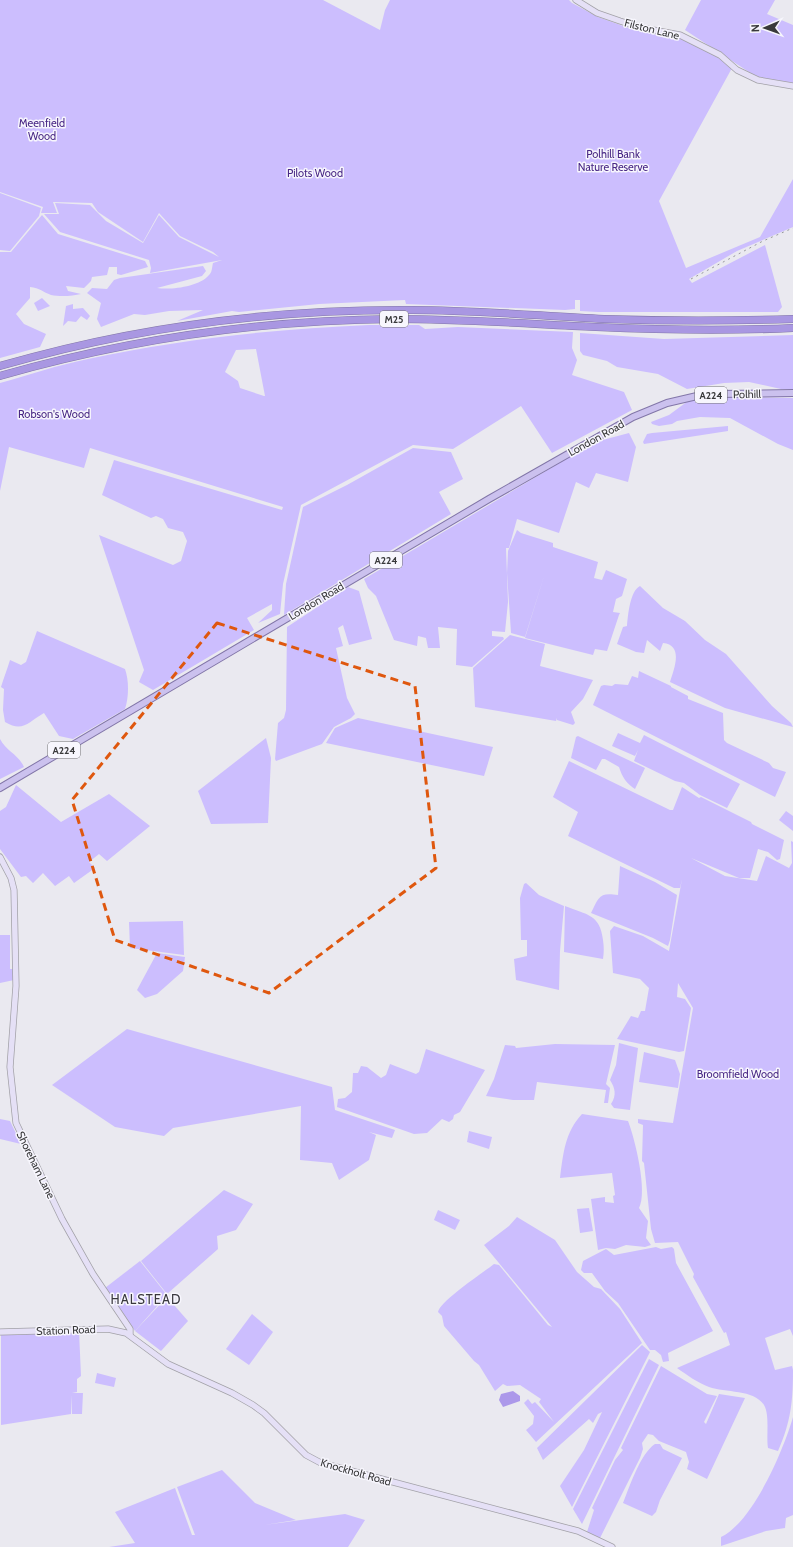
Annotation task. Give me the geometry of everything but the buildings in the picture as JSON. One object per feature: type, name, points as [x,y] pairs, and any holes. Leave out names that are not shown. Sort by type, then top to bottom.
[{"type":"highway","name":"M25","points":[[0,366],[72,347],[149,332],[235,319],[306,313],[414,310],[649,320],[793,319]]},
{"type":"highway","name":"M25","points":[[0,376],[55,361],[139,343],[224,330],[309,322],[411,319],[637,329],[793,328]]},
{"type":"main road","name":"Polhill","points":[[634,417],[667,403],[697,396],[716,394],[793,393]]},
{"type":"main road","name":"London Road","points":[[0,788],[489,499],[634,417]]},
{"type":"street","name":"Filston Lane","points":[[576,0],[597,13],[620,21],[687,38],[720,55],[737,70],[758,80],[793,86]]},
{"type":"street","name":"Shoreham Lane","points":[[0,857],[11,878],[14,897],[16,986],[10,1067],[16,1123],[62,1219],[93,1274],[130,1330],[130,1335]]},
{"type":"street","name":"Station Road","points":[[0,1332],[108,1329],[120,1330],[130,1335]]},
{"type":"street","name":"Knockholt Road","points":[[130,1335],[168,1364],[232,1393],[253,1405],[313,1459],[340,1468],[578,1531],[612,1547]]},
{"type":"highlighted area","points":[[217,623],[415,686],[436,868],[269,993],[115,940],[72,800]]},
{"type":"green space","points":[[0,0],[323,0],[380,30],[385,10],[390,0],[569,0],[598,17],[626,27],[662,36],[680,37],[718,56],[732,68],[659,201],[686,268],[760,237],[793,179],[793,227],[737,251],[689,279],[692,283],[765,245],[782,307],[778,312],[598,312],[580,311],[580,300],[575,300],[575,309],[565,310],[406,304],[405,300],[319,304],[239,312],[232,311],[177,321],[203,310],[169,311],[145,315],[134,314],[101,327],[97,319],[101,303],[87,293],[92,288],[107,289],[114,280],[120,278],[203,266],[206,271],[202,276],[157,288],[184,287],[204,279],[211,273],[213,263],[222,260],[150,273],[151,268],[149,260],[60,232],[44,214],[59,214],[55,203],[90,205],[106,221],[143,243],[159,215],[179,237],[219,257],[213,252],[180,236],[159,213],[143,242],[98,212],[92,203],[53,202],[57,213],[41,213],[43,207],[0,192]]},
{"type":"green space","points":[[701,0],[775,0],[767,14],[793,25],[793,84],[758,78],[685,30]]},
{"type":"green space","points":[[0,193],[41,208],[39,216],[10,251],[0,250]]},
{"type":"green space","points":[[42,215],[58,234],[145,261],[148,267],[121,275],[117,274],[117,267],[109,267],[107,275],[92,277],[91,281],[84,288],[66,286],[68,291],[81,294],[78,295],[55,296],[30,287],[30,298],[16,314],[24,324],[46,334],[40,347],[0,358],[0,252],[11,252]]},
{"type":"green space","points":[[42,298],[50,306],[38,311],[34,303]]},
{"type":"green space","points":[[73,304],[73,309],[83,308],[90,316],[87,320],[81,316],[76,322],[68,321],[63,326],[66,306]]},
{"type":"green space","name":"Robson's Wood","points":[[419,325],[425,329],[458,327],[573,332],[572,348],[577,360],[572,375],[624,392],[632,410],[552,453],[521,406],[453,449],[413,445],[301,505],[283,584],[280,614],[258,623],[272,610],[272,604],[247,618],[254,630],[153,690],[139,682],[144,670],[99,535],[173,565],[181,561],[187,541],[183,532],[168,528],[163,519],[156,516],[151,518],[102,495],[114,460],[282,510],[283,507],[90,448],[84,468],[9,447],[0,491],[0,383],[77,361],[158,346],[263,332],[333,327]],"holes":[[[256,349],[265,396],[240,388],[238,381],[225,372],[236,350]]]},
{"type":"green space","points":[[580,333],[664,339],[793,335],[793,389],[781,389],[749,382],[724,383],[687,389],[658,374],[617,367],[607,361],[583,355],[580,351]]},
{"type":"green space","points":[[734,397],[793,398],[793,450],[778,444],[730,418],[700,417],[659,426],[652,424],[651,422],[669,415],[688,401]]},
{"type":"green space","points":[[728,426],[728,431],[644,444],[643,442],[647,434],[652,433]]},
{"type":"green space","points":[[629,433],[636,447],[628,482],[596,473],[589,488],[576,482],[559,533],[517,519],[509,548],[506,548],[508,602],[505,632],[492,631],[492,636],[503,637],[504,639],[472,667],[456,665],[457,629],[438,627],[440,648],[428,648],[426,638],[418,636],[417,646],[394,640],[376,596],[368,588],[364,579],[595,442]]},
{"type":"green space","points":[[413,448],[451,452],[463,479],[439,492],[451,514],[284,615],[286,584],[303,507],[347,485]]},
{"type":"green space","points":[[517,530],[521,533],[553,543],[553,547],[598,562],[594,578],[602,580],[606,570],[627,579],[622,596],[616,599],[613,612],[620,613],[607,651],[595,649],[593,655],[525,638],[545,573],[525,637],[511,633],[507,573],[508,551]]},
{"type":"green space","points":[[640,586],[663,608],[685,621],[705,640],[726,654],[772,706],[791,723],[793,727],[725,708],[670,682],[674,671],[676,658],[674,648],[669,645],[663,643],[660,651],[647,640],[644,653],[636,652],[617,644],[623,627],[627,626],[632,598]]},
{"type":"green space","points":[[348,587],[359,591],[372,639],[349,645],[343,625],[338,628],[343,646],[336,648],[347,698],[355,714],[351,718],[334,727],[322,744],[276,761],[278,723],[284,718],[286,710],[287,627]]},
{"type":"green space","points":[[37,631],[125,669],[128,689],[125,709],[73,739],[59,736],[44,713],[29,723],[21,726],[11,725],[5,722],[3,710],[4,689],[1,687],[10,660],[21,665],[26,662]]},
{"type":"green space","points":[[510,635],[545,644],[540,666],[593,680],[583,699],[571,712],[575,723],[573,725],[557,720],[557,718],[556,721],[475,707],[473,668]]},
{"type":"green space","points":[[639,671],[671,686],[688,696],[688,699],[723,713],[724,740],[727,743],[769,763],[773,768],[786,772],[775,797],[593,705],[601,686],[612,686],[615,684],[628,685],[632,676],[638,678]]},
{"type":"green space","points":[[358,718],[493,747],[484,776],[326,743],[335,728]]},
{"type":"green space","points":[[618,733],[640,743],[644,735],[740,784],[727,808],[700,795],[684,783],[675,781],[634,761],[638,750],[635,756],[612,746]]},
{"type":"green space","points":[[578,736],[645,768],[635,789],[625,780],[619,767],[605,759],[602,759],[596,770],[571,758],[576,737]]},
{"type":"green space","points":[[266,738],[271,758],[268,823],[211,824],[198,791]]},
{"type":"green space","points":[[0,739],[5,747],[19,759],[24,767],[0,779]]},
{"type":"green space","name":"Broomfield Wood","points":[[569,761],[670,810],[673,810],[682,787],[699,798],[701,797],[784,840],[780,859],[777,860],[768,852],[758,849],[750,878],[739,878],[691,858],[725,876],[757,881],[766,856],[789,868],[792,863],[791,841],[793,842],[793,1336],[790,1329],[765,1338],[775,1370],[792,1366],[793,1370],[790,1411],[786,1430],[778,1451],[768,1448],[767,1414],[764,1405],[759,1400],[753,1396],[739,1392],[709,1387],[677,1368],[730,1345],[726,1332],[724,1333],[693,1277],[694,1274],[678,1242],[655,1243],[651,1229],[644,1163],[642,1161],[643,1125],[638,1123],[638,1119],[673,1123],[693,1008],[678,983],[677,997],[685,999],[691,1008],[684,1051],[679,1052],[617,1039],[631,1016],[638,1018],[641,1011],[645,1011],[649,988],[640,979],[613,973],[610,931],[614,926],[643,936],[669,951],[682,879],[680,888],[674,888],[568,836],[578,812],[553,797]]},
{"type":"green space","points":[[16,785],[61,822],[109,794],[150,826],[107,861],[99,854],[89,862],[95,868],[74,883],[69,876],[55,886],[43,873],[33,883],[26,876],[21,877],[0,849],[0,811],[6,807]]},
{"type":"green space","points":[[786,811],[793,816],[793,831],[779,820]]},
{"type":"green space","points":[[620,866],[655,882],[677,895],[668,946],[653,938],[591,913],[598,899],[603,895],[618,895]]},
{"type":"green space","points":[[526,883],[539,895],[564,906],[560,951],[559,990],[516,980],[514,959],[527,956],[527,940],[521,940],[520,898],[524,884]]},
{"type":"green space","points":[[565,906],[586,914],[595,920],[599,925],[604,947],[603,959],[564,952]]},
{"type":"green space","points":[[183,921],[184,955],[130,948],[129,922]]},
{"type":"green space","points":[[0,935],[10,935],[10,969],[13,969],[14,980],[0,983]]},
{"type":"green space","points":[[157,953],[185,957],[183,971],[157,994],[145,998],[137,990]]},
{"type":"green space","points":[[127,1029],[332,1087],[335,1110],[395,1130],[392,1138],[369,1132],[376,1135],[369,1160],[339,1180],[332,1163],[300,1160],[301,1106],[173,1128],[164,1136],[115,1127],[52,1085]]},
{"type":"green space","points":[[619,1043],[638,1048],[630,1110],[614,1108],[611,1104],[615,1092],[610,1080],[616,1065]]},
{"type":"green space","points":[[555,1044],[615,1045],[606,1084],[610,1088],[608,1103],[604,1103],[606,1090],[537,1082],[534,1100],[513,1100],[486,1096],[494,1079],[505,1045],[515,1046],[516,1048]]},
{"type":"green space","points":[[426,1049],[485,1070],[460,1112],[454,1115],[453,1119],[449,1122],[442,1119],[427,1133],[414,1134],[337,1107],[338,1099],[345,1098],[352,1092],[353,1073],[358,1073],[361,1066],[367,1067],[381,1078],[386,1075],[390,1064],[416,1074],[419,1072]]},
{"type":"green space","points":[[644,1052],[675,1060],[680,1074],[678,1088],[639,1082]]},
{"type":"green space","points":[[582,1114],[628,1121],[640,1165],[642,1190],[639,1208],[648,1221],[646,1238],[651,1245],[645,1247],[626,1245],[615,1249],[606,1248],[598,1250],[591,1199],[605,1197],[605,1202],[614,1203],[613,1196],[615,1195],[612,1173],[560,1178],[568,1136],[576,1121]]},
{"type":"green space","points":[[0,1119],[10,1121],[21,1144],[0,1139]]},
{"type":"green space","points":[[469,1131],[492,1137],[489,1149],[467,1142]]},
{"type":"green space","points":[[224,1190],[253,1204],[236,1230],[217,1236],[218,1249],[167,1294],[141,1261]]},
{"type":"green space","points":[[589,1208],[593,1231],[580,1233],[577,1209]]},
{"type":"green space","points":[[438,1210],[460,1220],[455,1230],[434,1220]]},
{"type":"green space","points":[[517,1217],[555,1240],[577,1272],[594,1287],[601,1289],[620,1309],[642,1343],[536,1442],[526,1430],[533,1424],[534,1416],[524,1403],[528,1399],[532,1404],[535,1402],[554,1422],[539,1402],[541,1399],[520,1385],[507,1386],[503,1384],[495,1391],[479,1365],[444,1326],[442,1316],[438,1312],[446,1301],[454,1294],[494,1264],[499,1265],[548,1325],[552,1327],[484,1245],[509,1226]]},
{"type":"green space","points":[[656,1247],[661,1249],[672,1247],[674,1249],[676,1263],[713,1331],[668,1353],[669,1361],[663,1362],[661,1355],[655,1350],[650,1350],[618,1303],[605,1291],[592,1273],[584,1273],[581,1270],[583,1261],[606,1249],[614,1255]]},
{"type":"green space","points":[[140,1261],[167,1295],[135,1331],[105,1288]]},
{"type":"green space","points":[[167,1297],[188,1321],[161,1351],[135,1331]]},
{"type":"green space","points":[[252,1314],[273,1332],[249,1365],[226,1349]]},
{"type":"green space","points":[[79,1331],[81,1376],[77,1379],[77,1392],[72,1393],[83,1393],[82,1414],[72,1414],[72,1395],[71,1414],[1,1425],[1,1335]]},
{"type":"green space","points":[[642,1345],[650,1352],[572,1507],[560,1486],[584,1450],[602,1412],[598,1414],[593,1423],[589,1419],[543,1460],[537,1448]]},
{"type":"green space","points":[[649,1359],[659,1365],[582,1524],[573,1509]]},
{"type":"green space","points":[[661,1366],[707,1394],[717,1396],[704,1422],[706,1424],[719,1394],[745,1398],[707,1479],[687,1469],[689,1462],[686,1452],[659,1441],[653,1435],[648,1434],[642,1443],[643,1449],[640,1458],[600,1538],[587,1532],[594,1510],[592,1508],[615,1460],[623,1450],[621,1448]]},
{"type":"green space","points":[[97,1373],[116,1378],[114,1387],[95,1383]]},
{"type":"green space","points":[[793,1417],[793,1515],[786,1518],[785,1528],[766,1531],[721,1546],[721,1537],[733,1529],[744,1516],[766,1483],[789,1431]]},
{"type":"green space","points":[[655,1444],[660,1444],[663,1449],[682,1458],[660,1500],[656,1512],[652,1516],[623,1503],[640,1463]]},
{"type":"green space","points":[[222,1470],[255,1503],[296,1520],[264,1525],[345,1514],[365,1520],[348,1547],[109,1547],[135,1543],[115,1512],[175,1488],[192,1535],[195,1535],[177,1487]]},
{"type":"shaded area","points":[[513,1391],[520,1396],[520,1401],[503,1407],[499,1400],[501,1394]]},
{"type":"railway","points":[[691,279],[763,241],[793,228]]},
{"type":"district","name":"HALSTEAD","points":[[146,1299]]},
{"type":"park label","name":"Meenfield Wood","points":[[42,129]]},
{"type":"park label","name":"Polhill Bank Nature Reserve","points":[[613,160]]},
{"type":"park label","name":"Pilots Wood","points":[[315,173]]}]
